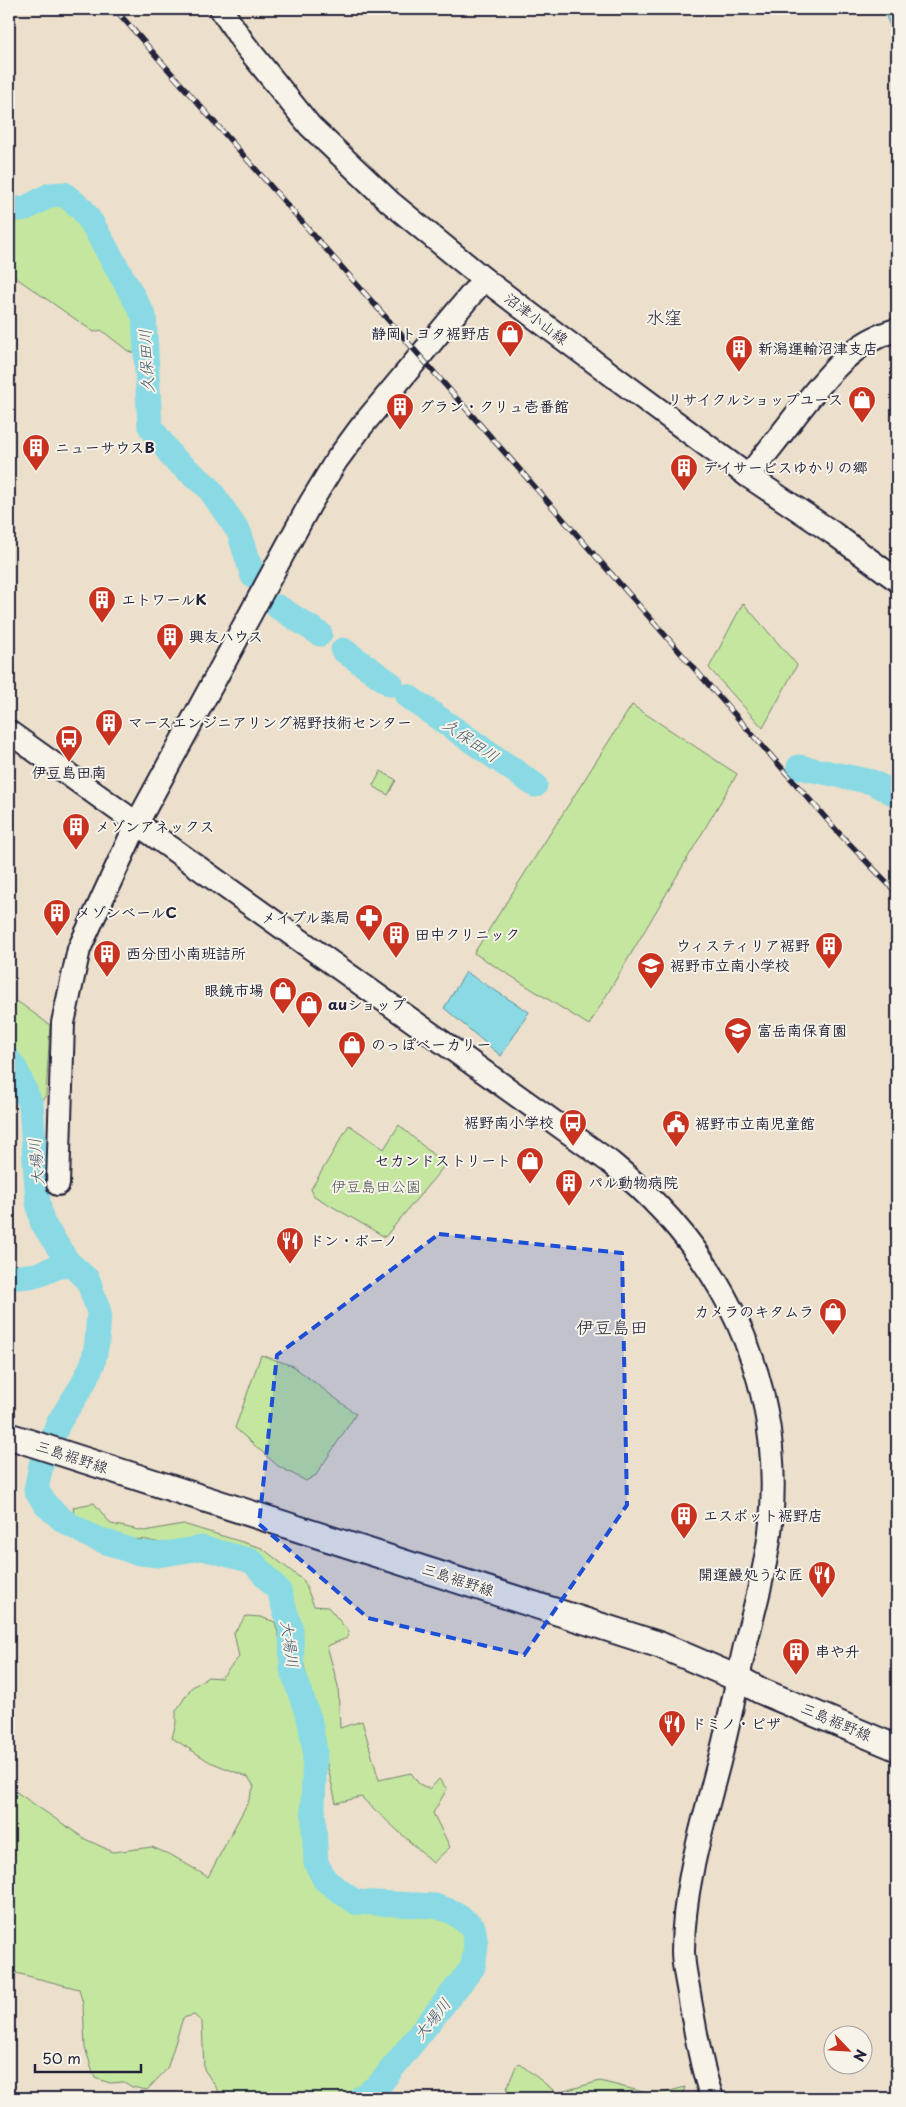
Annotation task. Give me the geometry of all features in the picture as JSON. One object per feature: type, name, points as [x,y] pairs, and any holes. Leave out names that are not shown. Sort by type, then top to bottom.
[{"type":"main road","name":"三島裾野線","points":[[16,1438],[660,1644],[739,1679],[761,1691],[897,1748]]},
{"type":"street","name":"沼津小山線","points":[[221,9],[245,45],[310,126],[390,202],[484,279],[748,476],[833,532],[897,580]]},
{"type":"street","points":[[58,1184],[63,1024],[80,949],[137,823],[310,504],[336,461],[361,427],[484,279]]},
{"type":"street","points":[[748,476],[822,382],[843,359],[862,344],[897,330]]},
{"type":"street","points":[[9,732],[610,1162],[637,1184],[677,1226],[705,1263],[729,1301],[756,1373],[768,1418],[771,1523],[739,1679],[691,1876],[684,1922],[683,1953],[689,1994],[702,2072],[712,2098]]},
{"type":"highlighted area","points":[[439,1234],[622,1253],[627,1505],[524,1655],[368,1618],[259,1524],[277,1355]]},
{"type":"green space","points":[[53,201],[64,204],[74,214],[138,321],[137,354],[128,351],[101,330],[94,332],[9,273],[9,216],[31,215]]},
{"type":"green space","points":[[743,603],[797,665],[763,728],[709,668]]},
{"type":"green space","points":[[632,705],[737,774],[589,1025],[474,953]]},
{"type":"green space","points":[[381,771],[396,780],[388,795],[373,786]]},
{"type":"green space","points":[[17,1001],[50,1025],[46,1096],[40,1101],[9,1053],[9,1020]]},
{"type":"green space","name":"伊豆島田公園","points":[[349,1125],[384,1149],[399,1125],[445,1165],[385,1237],[314,1196],[311,1189]]},
{"type":"green space","points":[[261,1355],[293,1366],[356,1414],[316,1475],[306,1481],[278,1466],[235,1428]]},
{"type":"green space","points":[[94,1503],[111,1524],[144,1531],[183,1524],[262,1548],[304,1581],[314,1606],[328,1607],[349,1632],[347,1638],[327,1646],[338,1686],[340,1728],[362,1721],[379,1780],[411,1773],[419,1784],[430,1789],[439,1779],[447,1789],[433,1813],[450,1847],[433,1863],[361,1797],[336,1803],[297,1635],[293,1606],[284,1595],[280,1577],[270,1570],[231,1559],[147,1540],[115,1538],[86,1528],[75,1519],[73,1507]]},
{"type":"green space","points":[[246,1616],[261,1617],[275,1622],[306,1734],[311,1852],[321,1884],[349,1905],[373,1904],[431,1910],[460,1924],[467,1940],[467,1966],[397,2052],[349,2098],[223,2098],[204,2069],[202,2022],[194,2015],[183,2018],[167,2069],[147,2090],[132,2087],[124,2082],[110,2083],[95,2078],[85,2048],[83,2004],[79,1989],[16,1973],[9,1969],[9,1787],[85,1839],[113,1852],[152,1847],[173,1856],[208,1877],[248,1802],[254,1786],[248,1777],[210,1762],[172,1738],[176,1723],[176,1711],[191,1688],[208,1677],[221,1678],[239,1657],[234,1633]]},
{"type":"green space","points":[[520,2064],[557,2093],[600,2081],[655,2095],[685,2087],[682,2098],[503,2098],[516,2066]]},
{"type":"water","points":[[883,9],[897,9],[897,43]]},
{"type":"water","points":[[466,972],[529,1012],[501,1056],[444,1008]]},
{"type":"waterway","name":"久保田川","points":[[9,210],[26,208],[50,195],[64,194],[82,209],[93,225],[144,316],[150,426],[173,458],[208,487],[239,532],[253,576]]},
{"type":"waterway","name":"久保田川","points":[[278,607],[320,634]]},
{"type":"waterway","name":"久保田川","points":[[343,650],[391,684]]},
{"type":"waterway","name":"久保田川","points":[[407,696],[535,785]]},
{"type":"waterway","name":"久保田川","points":[[799,767],[872,782],[897,795]]},
{"type":"waterway","name":"大場川","points":[[9,1060],[16,1070],[31,1105],[38,1202],[42,1222],[68,1262],[88,1280],[99,1312],[97,1342],[93,1363],[82,1386],[59,1422],[41,1465],[36,1490],[46,1505],[64,1521],[90,1536],[134,1552],[158,1555],[202,1548],[252,1561],[279,1591],[291,1630],[292,1669],[310,1722],[315,1751],[313,1806],[316,1863],[325,1880],[355,1902],[435,1906],[453,1912],[473,1927],[476,1945],[473,1967],[379,2085],[361,2098]]},
{"type":"waterway","name":"大場川","points":[[9,1278],[38,1275],[68,1262]]},
{"type":"railway","points":[[115,9],[838,832],[897,893]]},
{"type":"place","name":"静岡トヨタ裾野店","points":[[510,358]]},
{"type":"place","name":"新潟運輸沼津支店","points":[[739,373]]},
{"type":"place","name":"リサイクルショップユース","points":[[862,424]]},
{"type":"place","name":"グラン・クリュ壱番館","points":[[400,431]]},
{"type":"place","name":"ニューサウスB","points":[[36,472]]},
{"type":"place","name":"デイサービスゆかりの郷","points":[[684,492]]},
{"type":"place","name":"エトワールK","points":[[102,624]]},
{"type":"place","name":"興友ハウス","points":[[170,661]]},
{"type":"place","name":"マースエンジニアリング裾野技術センター","points":[[109,747]]},
{"type":"place","name":"伊豆島田南","points":[[69,763]]},
{"type":"place","name":"メゾンアネックス","points":[[76,851]]},
{"type":"place","name":"メゾンベールC","points":[[57,937]]},
{"type":"place","name":"メイプル薬局","points":[[369,942]]},
{"type":"place","name":"田中クリニック","points":[[396,959]]},
{"type":"place","name":"ウィスティリア裾野","points":[[829,970]]},
{"type":"place","name":"西分団小南班詰所","points":[[107,978]]},
{"type":"place","name":"裾野市立南小学校","points":[[651,990]]},
{"type":"place","name":"眼鏡市場","points":[[283,1015]]},
{"type":"place","name":"auショップ","points":[[309,1029]]},
{"type":"place","name":"富岳南保育園","points":[[738,1055]]},
{"type":"place","name":"のっぽベーカリー","points":[[352,1069]]},
{"type":"place","name":"裾野南小学校","points":[[573,1147]]},
{"type":"place","name":"裾野市立南児童館","points":[[676,1148]]},
{"type":"place","name":"セカンドストリート","points":[[530,1185]]},
{"type":"place","name":"パル動物病院","points":[[569,1207]]},
{"type":"place","name":"ドン・ボーノ","points":[[290,1265]]},
{"type":"place","name":"カメラのキタムラ","points":[[833,1336]]},
{"type":"place","name":"エスポット裾野店","points":[[684,1540]]},
{"type":"place","name":"開運鰻処うな匠","points":[[822,1599]]},
{"type":"place","name":"串や升","points":[[796,1676]]},
{"type":"place","name":"ドミノ・ピザ","points":[[672,1748]]},
{"type":"district","name":"水窪","points":[[664,318]]},
{"type":"district","name":"伊豆島田","points":[[612,1328]]}]
